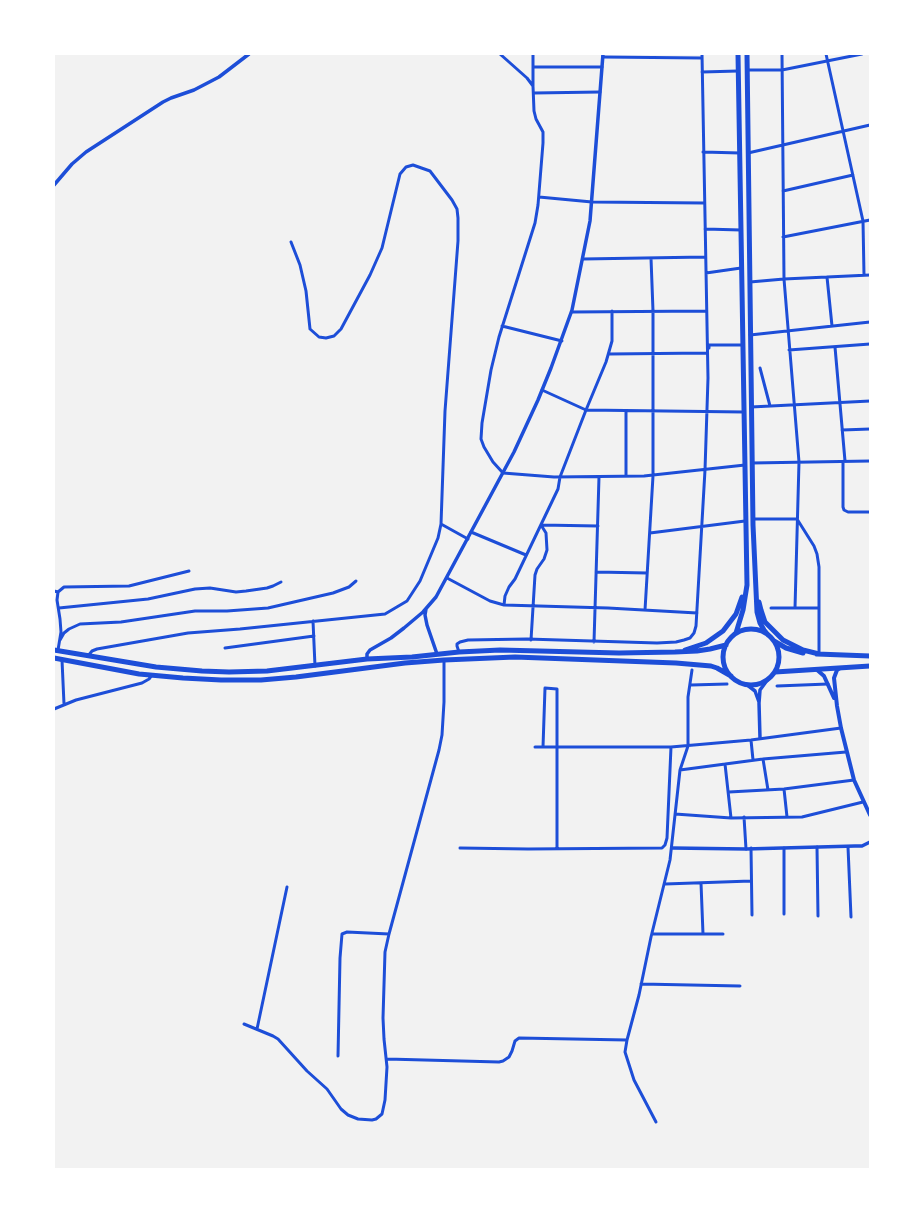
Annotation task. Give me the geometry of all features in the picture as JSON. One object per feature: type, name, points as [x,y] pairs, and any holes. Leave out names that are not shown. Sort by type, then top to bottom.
[{"type":"highway","points":[[736,633],[743,610],[747,585],[738,54]]},
{"type":"highway","points":[[748,54],[751,407],[753,519],[757,612],[760,623],[768,635],[774,641],[786,648],[799,652],[819,654],[870,656]]},
{"type":"highway","points":[[675,652],[706,643],[723,631],[736,614],[747,585]]},
{"type":"highway","points":[[756,587],[765,622],[774,632],[782,640],[793,646],[819,654]]},
{"type":"highway","points":[[731,676],[726,670],[723,653],[730,638],[736,633],[752,629],[761,631],[768,635]]},
{"type":"highway","points":[[54,658],[152,675],[203,680],[261,680],[444,660],[515,657],[676,663],[711,666],[738,681],[746,684],[756,684],[768,679],[775,672],[779,656],[774,641]]},
{"type":"highway","points":[[56,650],[156,668],[202,671],[255,671],[315,666],[367,659],[459,652],[500,650],[619,653],[675,652],[697,651],[726,645]]},
{"type":"highway","points":[[775,672],[870,666]]},
{"type":"main road","points":[[841,667],[837,670],[834,678],[841,728],[854,780],[870,815]]},
{"type":"main road","points":[[815,669],[824,676],[837,706]]},
{"type":"street","points":[[54,185],[72,164],[86,152],[163,102],[198,88],[219,77],[249,54]]},
{"type":"street","points":[[500,54],[527,78],[533,86]]},
{"type":"street","points":[[533,54],[535,115],[543,136],[537,214],[533,232],[496,345],[489,377],[482,423],[481,434],[484,447],[503,473],[560,477],[653,476],[745,465]]},
{"type":"street","points":[[782,54],[784,279],[799,462],[795,608]]},
{"type":"street","points":[[826,54],[863,221],[864,275]]},
{"type":"street","points":[[748,70],[782,70],[862,54]]},
{"type":"street","points":[[367,659],[367,654],[370,650],[397,634],[426,609],[436,597],[523,434],[562,341],[572,312],[590,221],[603,56],[702,56],[707,412],[697,613],[694,633],[690,638],[684,640],[657,643],[463,640],[457,646],[459,652]]},
{"type":"street","points":[[533,67],[602,67]]},
{"type":"street","points":[[702,72],[738,71]]},
{"type":"street","points":[[534,93],[600,92]]},
{"type":"street","points":[[748,153],[870,125]]},
{"type":"street","points":[[703,152],[740,153]]},
{"type":"street","points":[[88,656],[92,651],[97,649],[188,633],[385,614],[410,597],[420,581],[438,538],[441,524],[445,411],[458,240],[458,218],[456,209],[452,200],[430,171],[413,165],[406,167],[400,174],[382,248],[370,275],[341,329],[334,336],[319,337],[310,329],[306,291],[300,265],[291,242]]},
{"type":"street","points":[[783,191],[853,175]]},
{"type":"street","points":[[539,197],[592,202],[704,203]]},
{"type":"street","points":[[784,237],[870,220]]},
{"type":"street","points":[[705,230],[741,230]]},
{"type":"street","points":[[583,259],[705,257]]},
{"type":"street","points":[[645,610],[653,476],[654,311],[651,258]]},
{"type":"street","points":[[706,273],[742,268]]},
{"type":"street","points":[[750,282],[870,275]]},
{"type":"street","points":[[827,277],[832,326]]},
{"type":"street","points":[[504,605],[509,587],[558,490],[560,477],[609,354],[612,336],[612,311]]},
{"type":"street","points":[[572,312],[706,311]]},
{"type":"street","points":[[750,335],[870,322]]},
{"type":"street","points":[[502,326],[562,341]]},
{"type":"street","points":[[789,350],[870,344]]},
{"type":"street","points":[[707,353],[709,345],[743,345]]},
{"type":"street","points":[[835,347],[844,462],[843,507],[844,510],[848,512],[870,512]]},
{"type":"street","points":[[609,354],[707,353]]},
{"type":"street","points":[[760,368],[770,406]]},
{"type":"street","points":[[542,390],[586,410],[744,412]]},
{"type":"street","points":[[751,407],[870,401]]},
{"type":"street","points":[[626,411],[626,476]]},
{"type":"street","points":[[842,430],[870,429]]},
{"type":"street","points":[[752,463],[870,461]]},
{"type":"street","points":[[594,642],[599,477]]},
{"type":"street","points":[[753,519],[798,519]]},
{"type":"street","points":[[798,519],[814,546],[818,558],[819,654]]},
{"type":"street","points":[[650,533],[745,521]]},
{"type":"street","points":[[441,524],[468,539]]},
{"type":"street","points":[[541,525],[598,526]]},
{"type":"street","points":[[531,640],[536,572],[547,550],[546,533],[541,525]]},
{"type":"street","points":[[471,532],[526,555]]},
{"type":"street","points":[[60,640],[61,626],[56,591],[64,587],[129,586],[189,571]]},
{"type":"street","points":[[596,572],[647,573]]},
{"type":"street","points":[[447,578],[490,601],[504,605],[595,607],[697,613]]},
{"type":"street","points":[[56,650],[64,633],[80,624],[122,622],[195,611],[228,611],[268,608],[333,593],[348,587],[356,581]]},
{"type":"street","points":[[59,608],[148,599],[194,589],[210,588],[236,592],[251,591],[273,586],[281,582]]},
{"type":"street","points":[[771,608],[818,608]]},
{"type":"street","points":[[426,609],[425,615],[427,625],[437,654]]},
{"type":"street","points":[[313,621],[315,666]]},
{"type":"street","points":[[225,648],[314,636]]},
{"type":"street","points":[[62,660],[64,704]]},
{"type":"street","points":[[244,1024],[278,1039],[307,1071],[327,1089],[348,1115],[358,1119],[372,1120],[376,1119],[382,1114],[386,1100],[387,1059],[383,1030],[385,952],[439,750],[442,735],[444,702],[444,660]]},
{"type":"street","points":[[656,1122],[633,1078],[625,1052],[665,884],[672,848],[680,770],[688,746],[688,697],[691,685],[692,670]]},
{"type":"street","points":[[54,709],[76,700],[147,681],[152,675]]},
{"type":"street","points":[[760,738],[760,690],[768,679]]},
{"type":"street","points":[[691,685],[727,684]]},
{"type":"street","points":[[746,684],[755,691],[759,703]]},
{"type":"street","points":[[777,686],[828,684]]},
{"type":"street","points":[[543,747],[545,688],[557,689],[557,849]]},
{"type":"street","points":[[535,747],[688,746],[751,740],[841,728]]},
{"type":"street","points":[[751,740],[753,760]]},
{"type":"street","points":[[460,848],[660,849],[664,847],[668,820],[671,747]]},
{"type":"street","points":[[680,770],[753,760],[846,752]]},
{"type":"street","points":[[763,759],[768,790]]},
{"type":"street","points":[[725,764],[731,818]]},
{"type":"street","points":[[728,792],[784,789],[854,780]]},
{"type":"street","points":[[784,789],[787,818]]},
{"type":"street","points":[[675,814],[731,818],[787,818],[802,817],[863,802]]},
{"type":"street","points":[[744,817],[752,881],[752,915]]},
{"type":"street","points":[[672,848],[748,849],[862,846],[870,842]]},
{"type":"street","points":[[848,846],[851,917]]},
{"type":"street","points":[[817,847],[818,916]]},
{"type":"street","points":[[784,848],[784,914]]},
{"type":"street","points":[[665,884],[752,881]]},
{"type":"street","points":[[701,883],[703,934]]},
{"type":"street","points":[[257,1029],[288,887]]},
{"type":"street","points":[[338,1056],[342,934],[347,932],[389,934]]},
{"type":"street","points":[[652,934],[723,934]]},
{"type":"street","points":[[641,984],[740,986]]},
{"type":"street","points":[[387,1059],[499,1062],[509,1057],[515,1041],[519,1038],[627,1040]]}]
